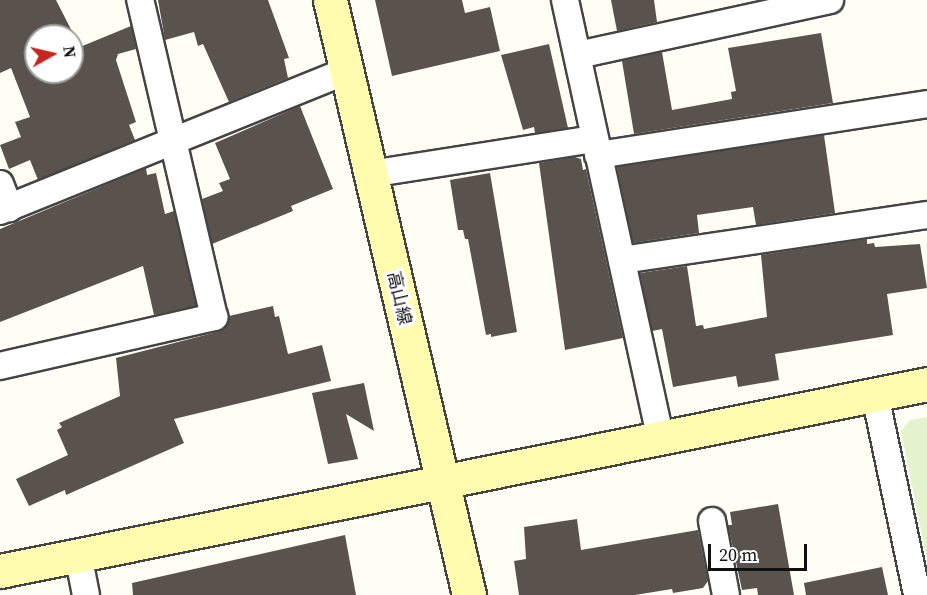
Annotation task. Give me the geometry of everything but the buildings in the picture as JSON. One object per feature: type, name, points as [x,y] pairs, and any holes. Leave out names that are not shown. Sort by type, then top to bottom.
[{"type":"street","points":[[0,366],[214,317],[140,0]]},
{"type":"street","name":"高山線","points":[[330,0],[469,595]]},
{"type":"street","points":[[565,0],[660,437]]},
{"type":"street","points":[[578,55],[778,5],[830,0]]},
{"type":"street","points":[[0,183],[5,210],[346,71]]},
{"type":"street","points":[[370,174],[927,104]]},
{"type":"street","points":[[622,260],[927,214]]},
{"type":"street","points":[[0,571],[442,480],[927,384]]},
{"type":"street","points":[[875,395],[917,595]]},
{"type":"street","points":[[712,521],[726,595]]},
{"type":"street","points":[[78,554],[86,595]]},
{"type":"green space","points":[[927,417],[927,560],[901,431],[910,420]]}]
